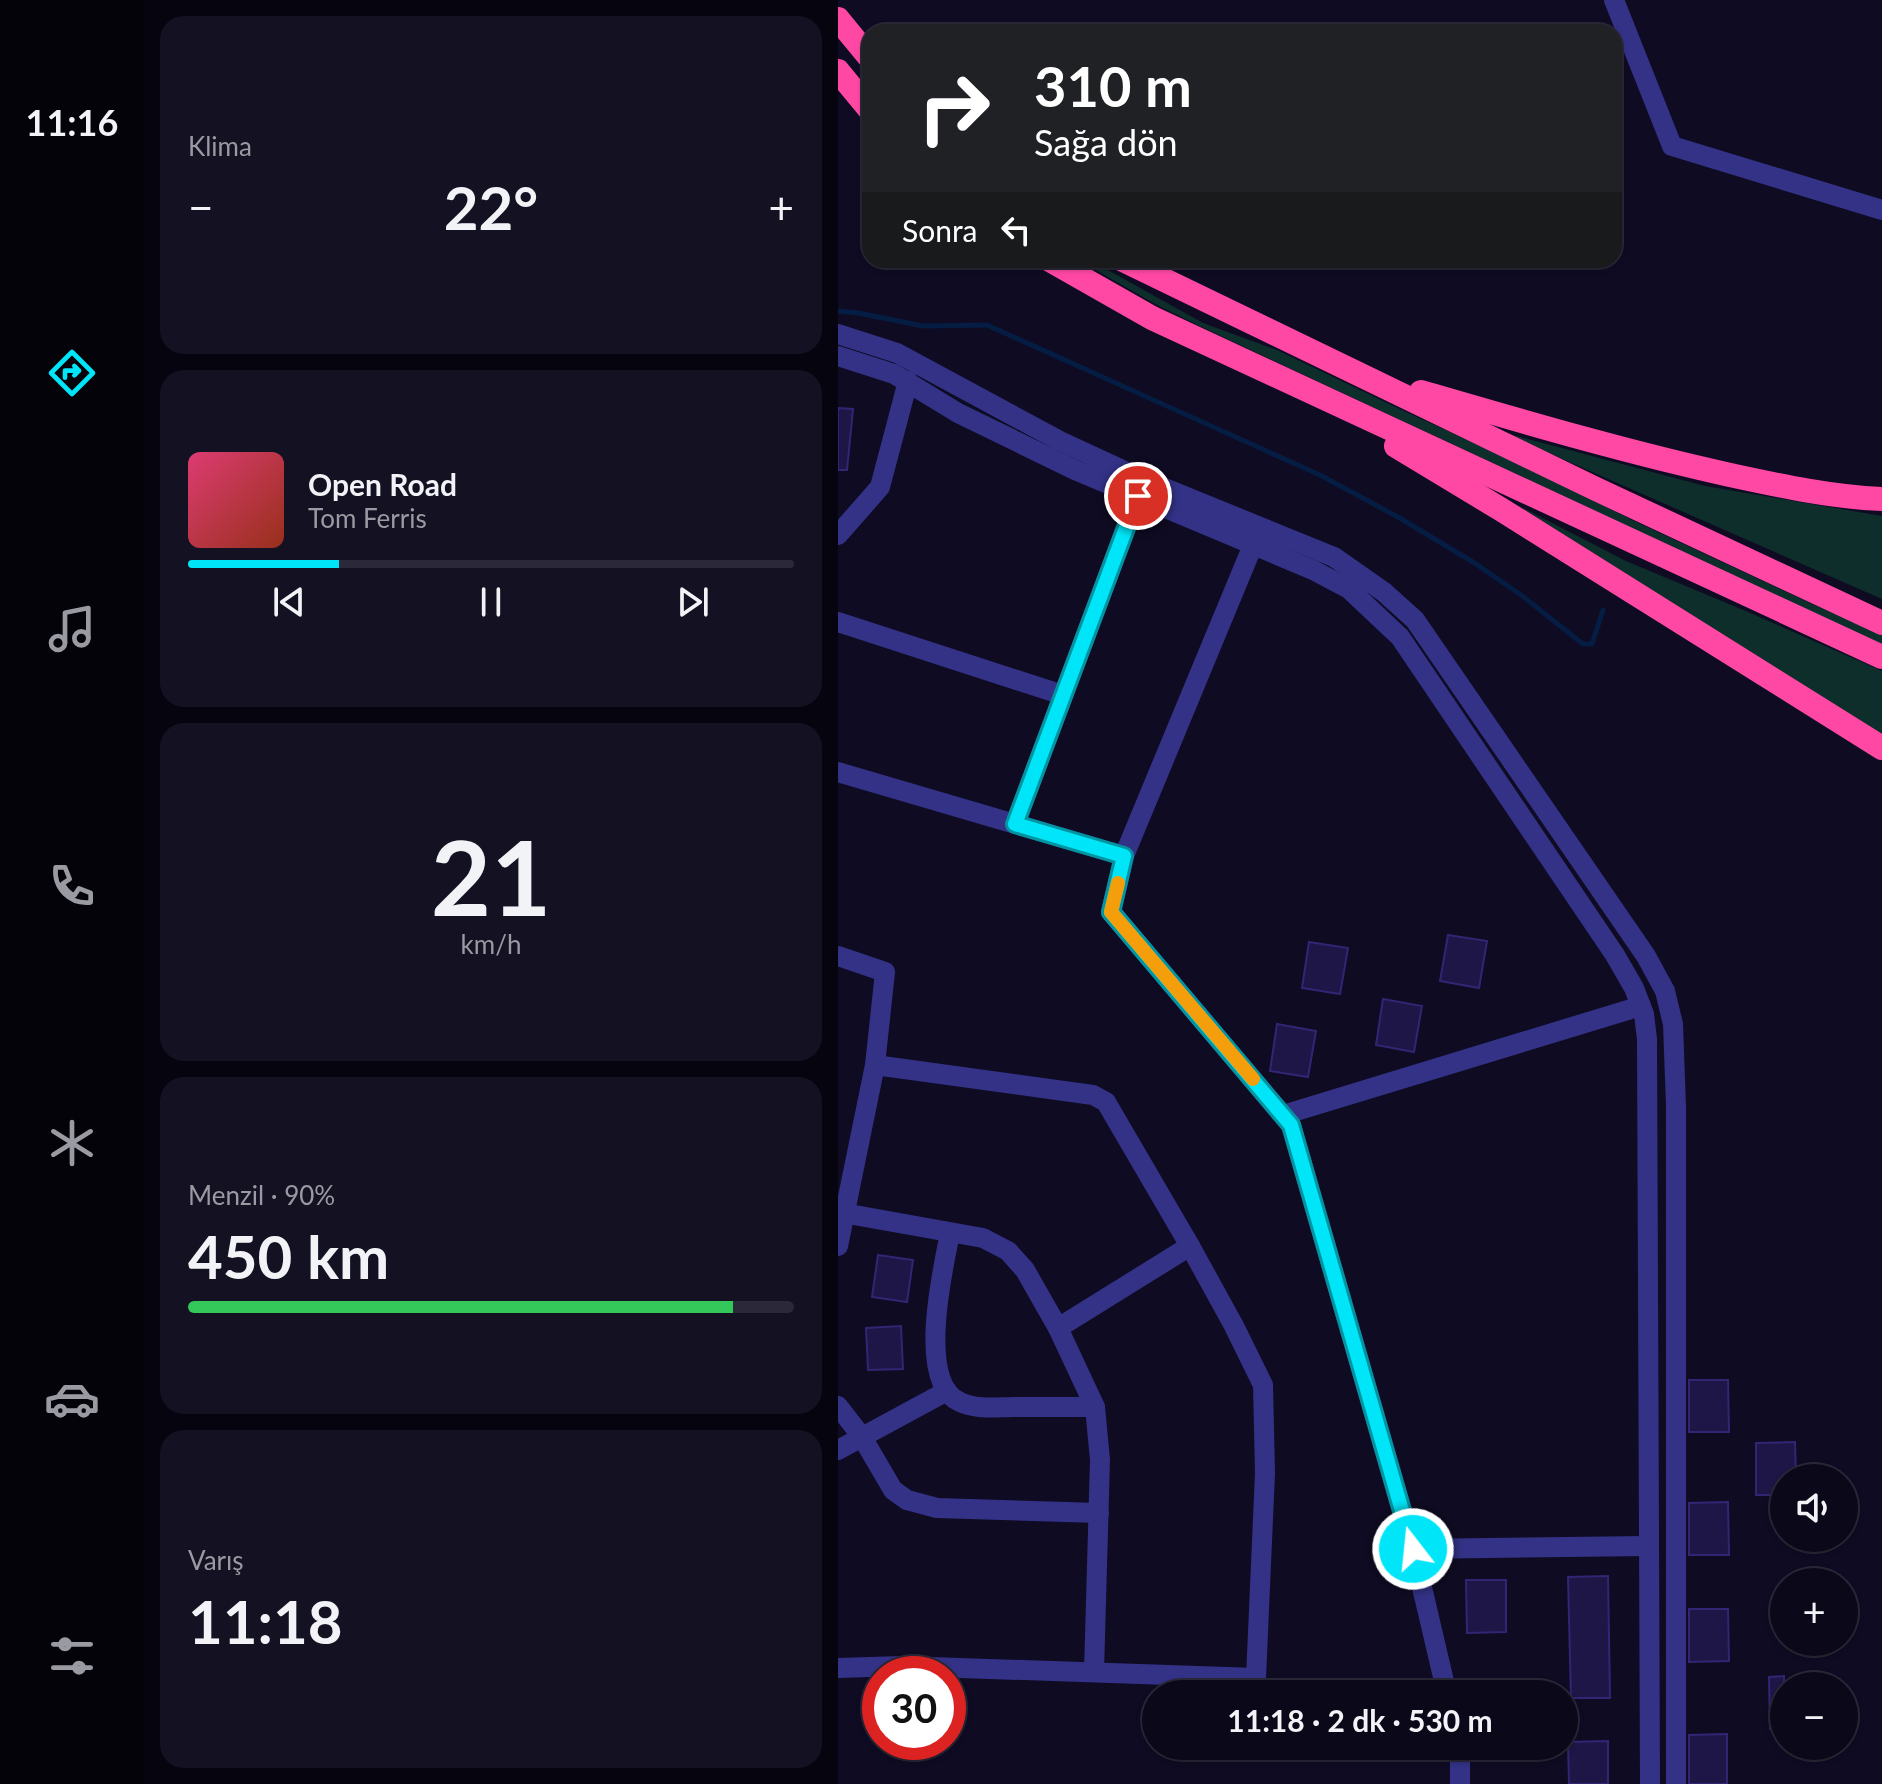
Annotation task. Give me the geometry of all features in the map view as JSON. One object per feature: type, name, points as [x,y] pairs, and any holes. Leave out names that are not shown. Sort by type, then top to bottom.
[{"type":"highway","points":[[838,19],[862,48]]},
{"type":"highway","points":[[838,71],[862,100]]},
{"type":"highway","points":[[1064,268],[1152,318],[1882,657]]},
{"type":"highway","points":[[1139,268],[1596,489],[1882,623]]},
{"type":"highway","points":[[1299,346],[1419,391],[1554,431],[1685,465],[1800,490],[1882,499]]},
{"type":"highway","points":[[1313,394],[1882,748]]},
{"type":"street","points":[[1614,0],[1672,146],[1882,210]]},
{"type":"street","points":[[838,334],[897,353],[1060,441],[1140,478],[1334,557],[1384,592],[1415,620],[1646,956],[1665,991],[1673,1024],[1676,1106],[1676,1784]]},
{"type":"street","points":[[838,356],[894,374],[958,413],[1075,470],[1313,570],[1349,589],[1400,637],[1615,955],[1634,988],[1644,1014],[1647,1039],[1650,1784]]},
{"type":"street","points":[[838,535],[880,487],[908,381]]},
{"type":"street","points":[[1015,824],[1138,496]]},
{"type":"street","points":[[1253,545],[1124,856],[1111,912],[1291,1125],[1413,1549],[1444,1680]]},
{"type":"street","points":[[838,622],[1063,695]]},
{"type":"street","points":[[838,772],[1124,856]]},
{"type":"street","points":[[838,956],[885,972],[875,1065],[841,1212],[838,1246]]},
{"type":"street","points":[[1283,1115],[1641,1006]]},
{"type":"street","points":[[838,1668],[902,1666],[1256,1678],[1265,1473],[1263,1385],[1190,1246],[1106,1102],[1093,1095],[875,1065]]},
{"type":"street","points":[[841,1212],[983,1238],[1008,1251],[1025,1270],[1058,1328],[1095,1407],[1100,1460],[1094,1672]]},
{"type":"street","points":[[950,1233],[939,1297],[935,1352],[940,1378],[947,1391],[958,1402],[979,1407],[1095,1407]]},
{"type":"street","points":[[1058,1328],[1190,1246]]},
{"type":"street","points":[[838,1450],[947,1391]]},
{"type":"street","points":[[838,1406],[862,1437],[893,1490],[907,1500],[937,1508],[1099,1513]]},
{"type":"street","points":[[1413,1549],[1649,1546]]},
{"type":"street","points":[[1460,1760],[1460,1784]]},
{"type":"green space","points":[[1092,268],[1104,268],[1203,323],[1277,350],[1632,520],[1882,634],[1882,645],[1208,330]]},
{"type":"green space","points":[[1501,432],[1705,486],[1882,516],[1882,599]]},
{"type":"green space","points":[[1517,505],[1626,561],[1882,671],[1882,735]]},
{"type":"building","points":[[838,408],[853,409],[847,470],[838,470]]},
{"type":"building","points":[[1448,935],[1487,941],[1479,988],[1440,981]]},
{"type":"building","points":[[1309,942],[1348,948],[1340,994],[1302,988]]},
{"type":"building","points":[[1383,999],[1422,1006],[1414,1052],[1376,1045]]},
{"type":"building","points":[[1277,1024],[1316,1031],[1308,1077],[1270,1071]]},
{"type":"building","points":[[878,1255],[913,1260],[907,1302],[872,1297]]},
{"type":"building","points":[[901,1326],[903,1369],[868,1370],[866,1328]]},
{"type":"building","points":[[1689,1380],[1728,1380],[1729,1432],[1689,1432]]},
{"type":"building","points":[[1795,1442],[1796,1464],[1770,1464],[1770,1495],[1756,1495],[1756,1443]]},
{"type":"building","points":[[1728,1502],[1729,1555],[1689,1555],[1689,1503]]},
{"type":"building","points":[[1608,1576],[1610,1698],[1578,1698],[1578,1680],[1571,1680],[1568,1577]]},
{"type":"building","points":[[1466,1580],[1506,1580],[1506,1632],[1467,1633]]},
{"type":"building","points":[[1689,1609],[1728,1609],[1729,1661],[1689,1662]]},
{"type":"building","points":[[1727,1734],[1727,1784],[1689,1784],[1689,1735]]},
{"type":"building","points":[[1608,1741],[1608,1784],[1569,1784],[1568,1760],[1578,1760],[1578,1742]]},
{"type":"waterway","points":[[838,311],[923,326],[987,325],[1320,475],[1473,562],[1583,644],[1592,644],[1603,610]]},
{"type":"slow traffic","points":[[1118,883],[1111,912],[1253,1079]]},
{"type":"route","points":[[1138,496],[1015,824],[1124,856],[1111,912],[1291,1125],[1413,1549]]}]
